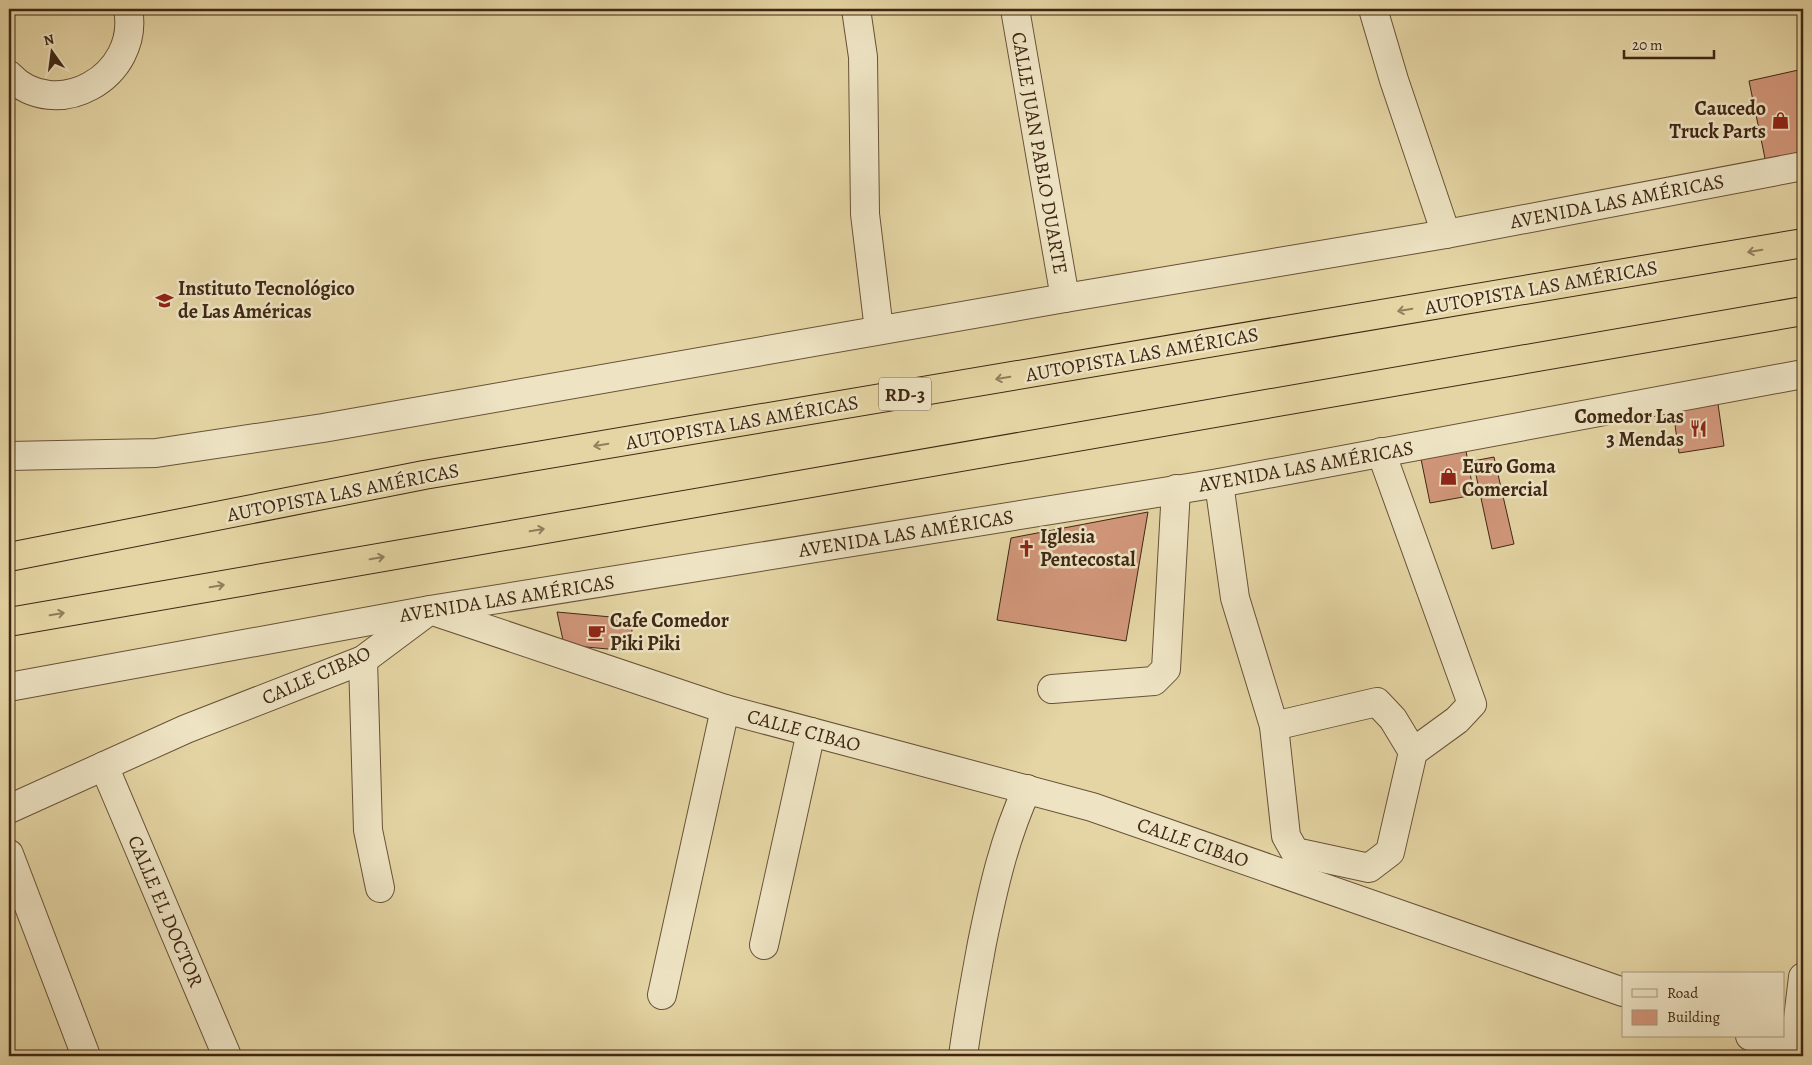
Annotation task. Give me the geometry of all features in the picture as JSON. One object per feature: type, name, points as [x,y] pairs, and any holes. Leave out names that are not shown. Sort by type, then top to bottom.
[{"type":"highway","name":"AUTOPISTA LAS AMÉRICAS","points":[[9,557],[424,475],[1803,243]]},
{"type":"highway","points":[[9,622],[1803,311]]},
{"type":"street","points":[[9,75],[14,81],[35,91],[57,94],[80,91],[101,80],[117,64],[127,43],[130,20],[128,9]]},
{"type":"street","points":[[856,9],[864,57],[865,214],[879,330]]},
{"type":"street","name":"CALLE JUAN PABLO DUARTE","points":[[1015,9],[1065,298]]},
{"type":"street","points":[[1373,9],[1394,80],[1446,234]]},
{"type":"street","name":"AVENIDA LAS AMÉRICAS","points":[[9,456],[156,453],[323,428],[879,330],[1446,234],[1803,166]]},
{"type":"street","name":"AVENIDA LAS AMÉRICAS","points":[[9,687],[430,610],[1219,483],[1803,374]]},
{"type":"street","points":[[1219,483],[1234,598],[1274,726],[1286,836],[1295,852],[1369,868],[1390,852],[1413,752],[1457,720],[1472,704],[1381,452]]},
{"type":"street","points":[[1052,689],[1154,681],[1166,669],[1176,489]]},
{"type":"street","name":"CALLE CIBAO","points":[[9,809],[186,729],[363,660],[430,610],[725,709],[1092,807],[1622,992]]},
{"type":"street","points":[[363,660],[368,830],[380,888]]},
{"type":"street","points":[[1274,726],[1377,702],[1393,719],[1413,752]]},
{"type":"street","points":[[662,995],[725,709]]},
{"type":"street","points":[[764,945],[811,732]]},
{"type":"street","name":"CALLE EL DOCTOR","points":[[104,766],[227,1056]]},
{"type":"street","points":[[964,1056],[968,1018],[996,874],[1012,822],[1027,789]]},
{"type":"street","points":[[9,854],[86,1056]]},
{"type":"street","points":[[1756,1038],[1799,1053],[1803,978]]},
{"type":"building","name":"Caucedo Truck Parts","points":[[1803,69],[1803,160],[1767,168],[1749,81]]},
{"type":"building","name":"Comedor Las 3 Mendas","points":[[1718,404],[1724,446],[1679,453],[1673,411]]},
{"type":"building","name":"Euro Goma Comercial","points":[[1466,451],[1474,495],[1430,503],[1421,459]]},
{"type":"building","points":[[1494,457],[1514,544],[1492,549],[1473,461]]},
{"type":"building","points":[[1148,512],[1126,641],[997,620],[1011,538]]},
{"type":"building","name":"Cafe Comedor Piki Piki","points":[[557,612],[633,619],[630,651],[564,645]]},
{"type":"place","name":"Caucedo Truck Parts","points":[[1780,120]]},
{"type":"place","name":"Instituto Tecnológico de Las Américas","points":[[164,300]]},
{"type":"place","name":"Comedor Las 3 Mendas","points":[[1698,428]]},
{"type":"place","name":"Euro Goma Comercial","points":[[1448,477]]},
{"type":"place","name":"Iglesia Pentecostal","points":[[1026,548]]},
{"type":"place","name":"Cafe Comedor Piki Piki","points":[[596,632]]}]
